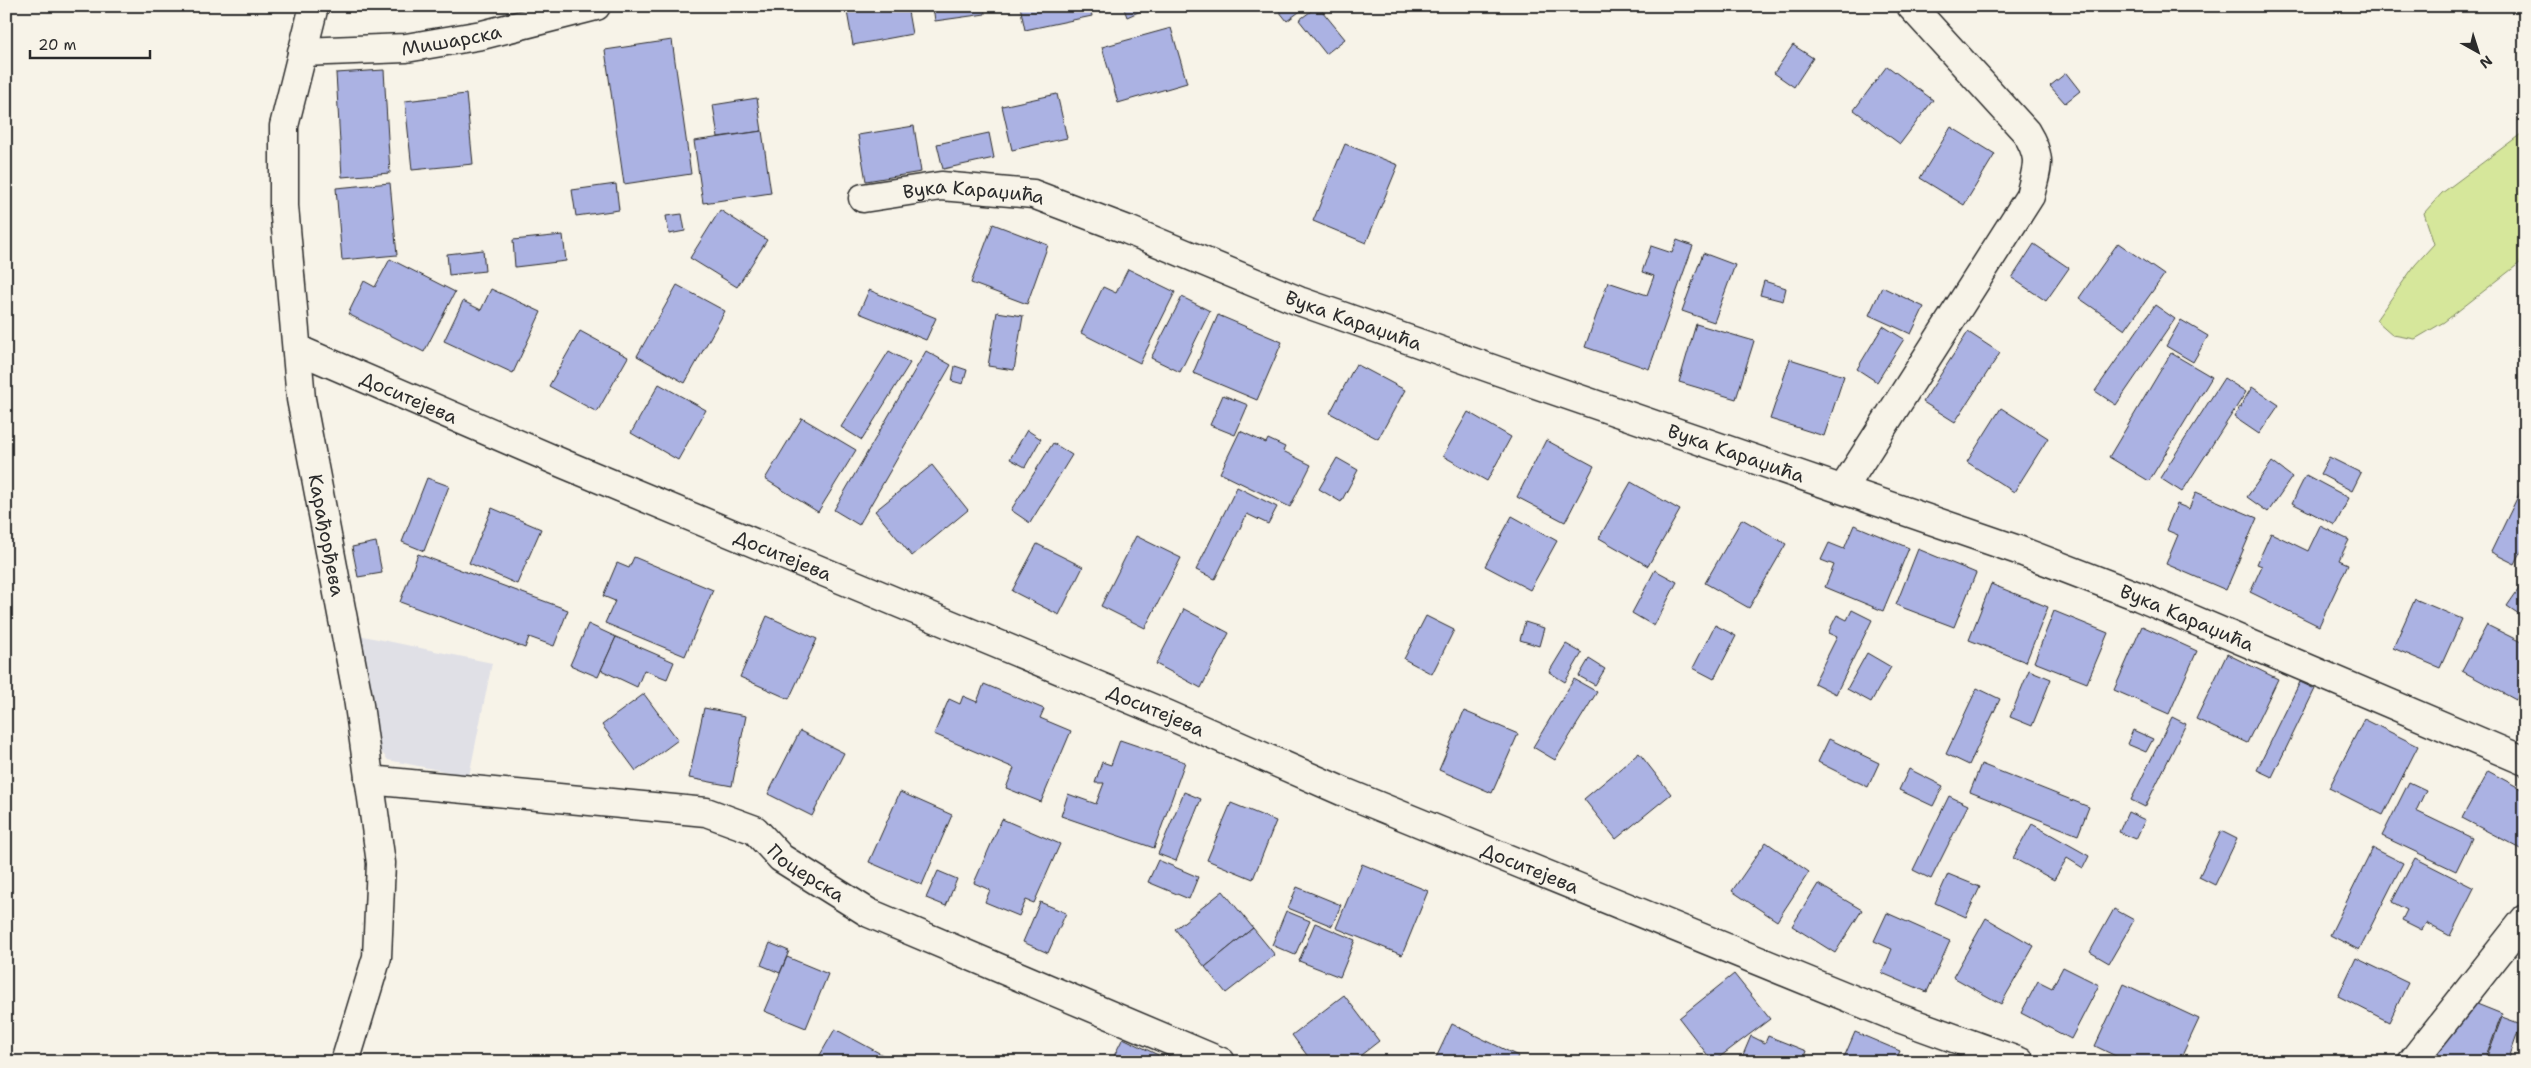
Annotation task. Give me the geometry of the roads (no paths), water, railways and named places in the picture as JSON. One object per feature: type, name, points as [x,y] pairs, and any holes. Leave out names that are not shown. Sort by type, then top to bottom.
[{"type":"street","name":"Карађорђева","points":[[314,6],[284,126],[284,206],[301,399],[358,698],[381,863],[377,958],[345,1062]]},
{"type":"street","name":"Мишарска","points":[[302,52],[406,48],[482,35],[596,6]]},
{"type":"street","points":[[1843,488],[2030,196],[2037,166],[2037,150],[2026,132],[1911,6]]},
{"type":"street","name":"Вука Караџића","points":[[863,198],[941,186],[1033,194],[1128,230],[1299,300],[1501,372],[1843,488],[2018,550],[2140,597],[2525,761]]},
{"type":"street","name":"Доситејева","points":[[297,349],[581,472],[1166,714],[1344,792],[1896,1017],[2020,1062]]},
{"type":"street","name":"Поцерска","points":[[369,780],[706,812],[755,830],[781,858],[868,914],[1221,1062]]},
{"type":"street","points":[[2412,1062],[2525,919]]}]
